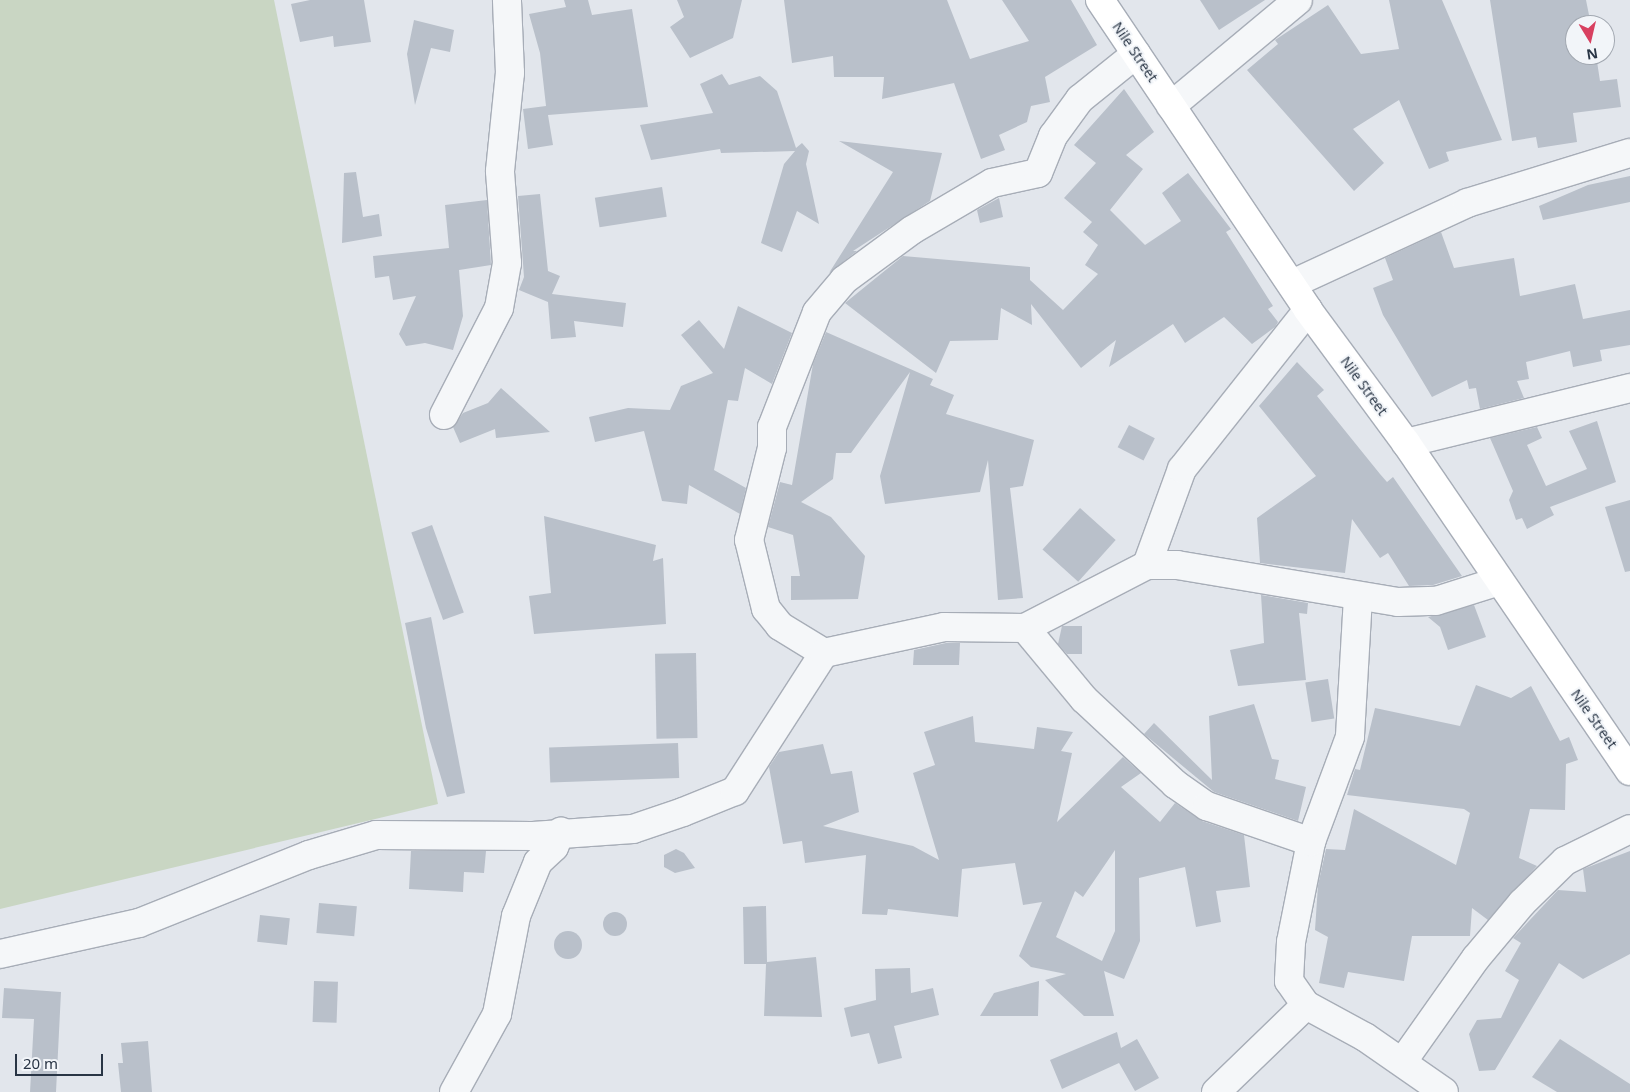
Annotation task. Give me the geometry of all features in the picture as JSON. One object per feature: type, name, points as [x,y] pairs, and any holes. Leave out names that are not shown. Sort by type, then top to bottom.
[{"type":"main road","name":"Nile Street","points":[[1100,0],[1308,310],[1406,442],[1499,582],[1630,771]]},
{"type":"street","points":[[444,415],[499,308],[507,264],[500,171],[510,73],[507,0]]},
{"type":"street","points":[[1171,106],[1298,0]]},
{"type":"street","points":[[1136,54],[1080,99],[1053,136],[1038,173],[992,183],[905,235],[844,280],[817,312],[772,427],[772,448],[749,540],[766,609],[780,626],[824,653],[944,627],[1025,628],[1147,565],[1177,564],[1358,597],[1436,601],[1499,582]]},
{"type":"street","points":[[1292,284],[1466,203],[1630,153]]},
{"type":"street","points":[[1147,565],[1182,469],[1308,310]]},
{"type":"street","points":[[1406,442],[1630,388]]},
{"type":"street","points":[[1358,597],[1350,737],[1311,842],[1291,942],[1289,981],[1306,1005],[1403,1062],[1444,1092]]},
{"type":"street","points":[[1025,628],[1084,699],[1175,784],[1207,806],[1311,842]]},
{"type":"street","points":[[0,954],[139,923],[309,855],[376,835],[533,836],[561,831],[633,829],[735,791],[824,653]]},
{"type":"street","points":[[1403,1062],[1476,958],[1522,903],[1565,861],[1630,829]]},
{"type":"street","points":[[454,1092],[497,1014],[516,916],[538,862],[554,847],[561,831]]},
{"type":"street","points":[[1216,1092],[1306,1005]]},
{"type":"green space","points":[[0,0],[274,0],[438,804],[0,909]]},
{"type":"building","points":[[310,0],[364,0],[371,42],[334,47],[333,36],[300,42],[291,4]]},
{"type":"building","points":[[564,0],[588,0],[592,15],[632,9],[648,107],[548,115],[553,145],[528,149],[523,109],[546,106],[540,53],[529,14],[566,7]]},
{"type":"building","points":[[677,0],[742,0],[733,38],[690,58],[670,27],[684,17]]},
{"type":"building","points":[[784,0],[947,0],[970,59],[1029,41],[1002,0],[1071,0],[1097,45],[1045,77],[1050,102],[1031,106],[1027,122],[999,135],[1005,150],[981,159],[954,83],[882,99],[884,77],[834,77],[833,56],[792,63]]},
{"type":"building","points":[[1200,0],[1265,0],[1219,30]]},
{"type":"building","points":[[1389,0],[1442,0],[1502,140],[1446,152],[1449,161],[1429,169],[1399,100],[1353,129],[1384,163],[1354,191],[1247,70],[1278,44],[1275,40],[1328,5],[1361,54],[1399,49]]},
{"type":"building","points":[[1490,0],[1586,0],[1589,15],[1565,15],[1565,65],[1598,65],[1600,81],[1617,79],[1621,107],[1573,113],[1577,142],[1538,148],[1536,137],[1512,141]]},
{"type":"building","points":[[414,20],[454,30],[450,52],[431,48],[415,105],[407,54]]},
{"type":"building","points":[[722,74],[729,85],[760,76],[777,91],[796,148],[802,143],[809,151],[806,164],[819,224],[797,211],[782,252],[761,243],[784,164],[795,151],[721,153],[720,149],[651,160],[640,125],[713,113],[700,84]]},
{"type":"building","points":[[1124,89],[1154,132],[1126,155],[1143,169],[1110,210],[1145,245],[1181,221],[1162,193],[1188,173],[1231,229],[1226,232],[1273,306],[1268,309],[1278,322],[1275,327],[1252,344],[1224,317],[1185,343],[1173,324],[1109,367],[1116,340],[1081,368],[1031,304],[1032,325],[1001,308],[998,340],[950,341],[936,373],[845,303],[903,256],[1030,267],[1030,280],[1063,310],[1098,274],[1085,265],[1098,245],[1083,232],[1092,222],[1064,198],[1096,163],[1074,145]]},
{"type":"building","points":[[839,141],[942,153],[930,201],[853,251],[857,251],[829,273],[893,172]]},
{"type":"building","points":[[356,172],[363,217],[379,214],[382,236],[342,243],[344,173]]},
{"type":"building","points":[[1630,176],[1630,202],[1543,220],[1539,206],[1588,185]]},
{"type":"building","points":[[662,187],[667,217],[600,227],[595,198]]},
{"type":"building","points":[[540,194],[548,271],[560,276],[552,294],[626,303],[623,327],[574,321],[576,337],[551,339],[548,302],[519,290],[524,277],[518,196]]},
{"type":"building","points":[[999,198],[1003,217],[980,223],[977,210]]},
{"type":"building","points":[[487,200],[491,265],[459,270],[463,316],[453,350],[425,343],[406,346],[399,334],[416,296],[393,300],[389,276],[375,278],[373,256],[449,248],[445,205]]},
{"type":"building","points":[[1441,232],[1454,268],[1514,258],[1520,296],[1575,284],[1583,319],[1630,310],[1630,345],[1600,350],[1602,361],[1573,367],[1570,351],[1526,362],[1529,379],[1517,381],[1524,398],[1480,409],[1476,388],[1469,389],[1467,380],[1432,397],[1383,315],[1373,288],[1393,280],[1385,258]]},
{"type":"building","points":[[738,306],[792,333],[772,384],[745,368],[738,401],[728,400],[714,470],[746,488],[740,514],[689,485],[687,504],[662,501],[644,431],[595,442],[589,417],[628,408],[670,410],[681,386],[713,373],[681,335],[699,320],[724,349]]},
{"type":"building","points":[[826,332],[933,379],[930,385],[954,395],[946,414],[1034,440],[1023,486],[1010,488],[1023,598],[998,600],[988,460],[980,492],[885,504],[880,476],[910,372],[851,453],[836,453],[833,479],[801,502],[831,517],[865,556],[858,599],[791,600],[791,576],[800,576],[793,535],[768,527],[780,482],[792,485],[813,364]]},
{"type":"building","points":[[1297,362],[1324,390],[1317,396],[1380,474],[1387,482],[1393,477],[1462,576],[1433,585],[1409,586],[1388,553],[1380,558],[1352,519],[1345,573],[1260,563],[1257,518],[1316,476],[1259,406]]},
{"type":"building","points":[[501,388],[550,432],[496,438],[495,429],[460,443],[453,427],[463,413],[488,403]]},
{"type":"building","points":[[1597,421],[1616,482],[1550,507],[1554,515],[1527,529],[1522,518],[1516,520],[1509,500],[1513,491],[1490,438],[1537,427],[1542,438],[1527,445],[1546,486],[1587,469],[1569,431]]},
{"type":"building","points":[[1129,425],[1155,438],[1143,460],[1118,447]]},
{"type":"building","points":[[1630,500],[1630,571],[1625,572],[1605,507]]},
{"type":"building","points":[[1080,508],[1116,540],[1078,582],[1043,550]]},
{"type":"building","points":[[544,516],[656,545],[653,561],[663,558],[666,624],[534,634],[529,596],[551,593]]},
{"type":"building","points":[[432,525],[464,612],[443,620],[411,533]]},
{"type":"building","points":[[1261,595],[1308,603],[1307,614],[1299,613],[1306,680],[1238,686],[1230,650],[1264,643]]},
{"type":"building","points":[[1474,605],[1486,637],[1448,650],[1440,627],[1428,617]]},
{"type":"building","points":[[431,617],[465,793],[447,797],[426,728],[405,623]]},
{"type":"building","points":[[1062,626],[1082,626],[1082,654],[1067,654],[1058,644]]},
{"type":"building","points":[[946,643],[960,643],[959,665],[913,665],[914,650]]},
{"type":"building","points":[[696,653],[697,738],[656,739],[655,654]]},
{"type":"building","points":[[1328,679],[1334,719],[1312,722],[1305,683]]},
{"type":"building","points":[[1476,685],[1511,698],[1531,686],[1560,741],[1569,737],[1578,760],[1566,764],[1565,810],[1530,809],[1519,858],[1537,866],[1488,920],[1472,908],[1470,936],[1412,936],[1404,981],[1348,972],[1344,988],[1319,983],[1328,937],[1315,930],[1318,885],[1326,849],[1345,850],[1354,809],[1456,865],[1470,813],[1464,809],[1347,795],[1355,769],[1360,770],[1375,708],[1460,726]]},
{"type":"building","points":[[1254,704],[1272,759],[1279,760],[1275,779],[1306,787],[1298,821],[1214,792],[1144,734],[1154,723],[1212,780],[1209,716]]},
{"type":"building","points":[[973,716],[975,742],[1034,749],[1037,727],[1073,732],[1061,751],[1072,753],[1057,822],[1123,757],[1141,773],[1121,787],[1160,822],[1175,803],[1202,821],[1244,835],[1250,887],[1216,891],[1221,922],[1196,927],[1185,867],[1139,878],[1140,941],[1124,979],[1104,971],[1114,1016],[1084,1016],[1045,980],[1066,974],[1031,967],[1019,956],[1042,902],[1023,905],[1015,863],[962,869],[958,917],[888,909],[887,915],[862,914],[866,855],[805,863],[802,841],[783,844],[769,767],[779,752],[823,744],[831,774],[852,771],[859,812],[823,826],[913,846],[939,860],[913,773],[935,765],[924,732]],"holes":[[[1115,850],[1115,931],[1102,961],[1056,937],[1075,891],[1083,897]]]},
{"type":"building","points":[[678,743],[679,778],[550,782],[549,748]]},
{"type":"building","points":[[676,849],[684,853],[695,868],[675,873],[664,867],[664,855]]},
{"type":"building","points":[[411,851],[486,851],[484,873],[464,872],[463,892],[409,889]]},
{"type":"building","points":[[1630,851],[1630,954],[1583,979],[1559,963],[1495,1070],[1479,1071],[1469,1034],[1477,1020],[1501,1018],[1519,980],[1505,971],[1521,943],[1513,938],[1558,890],[1586,892],[1583,869]]},
{"type":"building","points":[[319,903],[357,906],[354,936],[316,933]]},
{"type":"building","points":[[766,906],[767,962],[816,957],[822,1017],[764,1016],[766,964],[744,964],[743,907]]},
{"type":"building","points":[[615,912],[624,915],[627,924],[624,933],[615,936],[606,933],[603,924],[606,915]]},
{"type":"building","points":[[260,915],[290,918],[287,945],[257,942]]},
{"type":"building","points":[[568,931],[578,935],[582,945],[578,955],[568,959],[558,955],[554,945],[558,935]]},
{"type":"building","points":[[910,968],[911,993],[933,988],[939,1015],[894,1026],[902,1058],[878,1064],[869,1033],[851,1037],[844,1008],[876,1000],[875,969]]},
{"type":"building","points":[[314,981],[338,982],[337,1023],[313,1022]]},
{"type":"building","points":[[1039,981],[1038,1016],[980,1016],[994,993]]},
{"type":"building","points":[[4,988],[61,992],[56,1092],[30,1092],[34,1019],[2,1018]]},
{"type":"building","points":[[1117,1032],[1121,1048],[1137,1039],[1159,1078],[1135,1091],[1119,1063],[1062,1089],[1050,1060]]},
{"type":"building","points":[[1560,1039],[1630,1084],[1630,1092],[1557,1092],[1532,1077]]},
{"type":"building","points":[[148,1041],[152,1092],[121,1092],[118,1063],[123,1063],[121,1043]]}]
